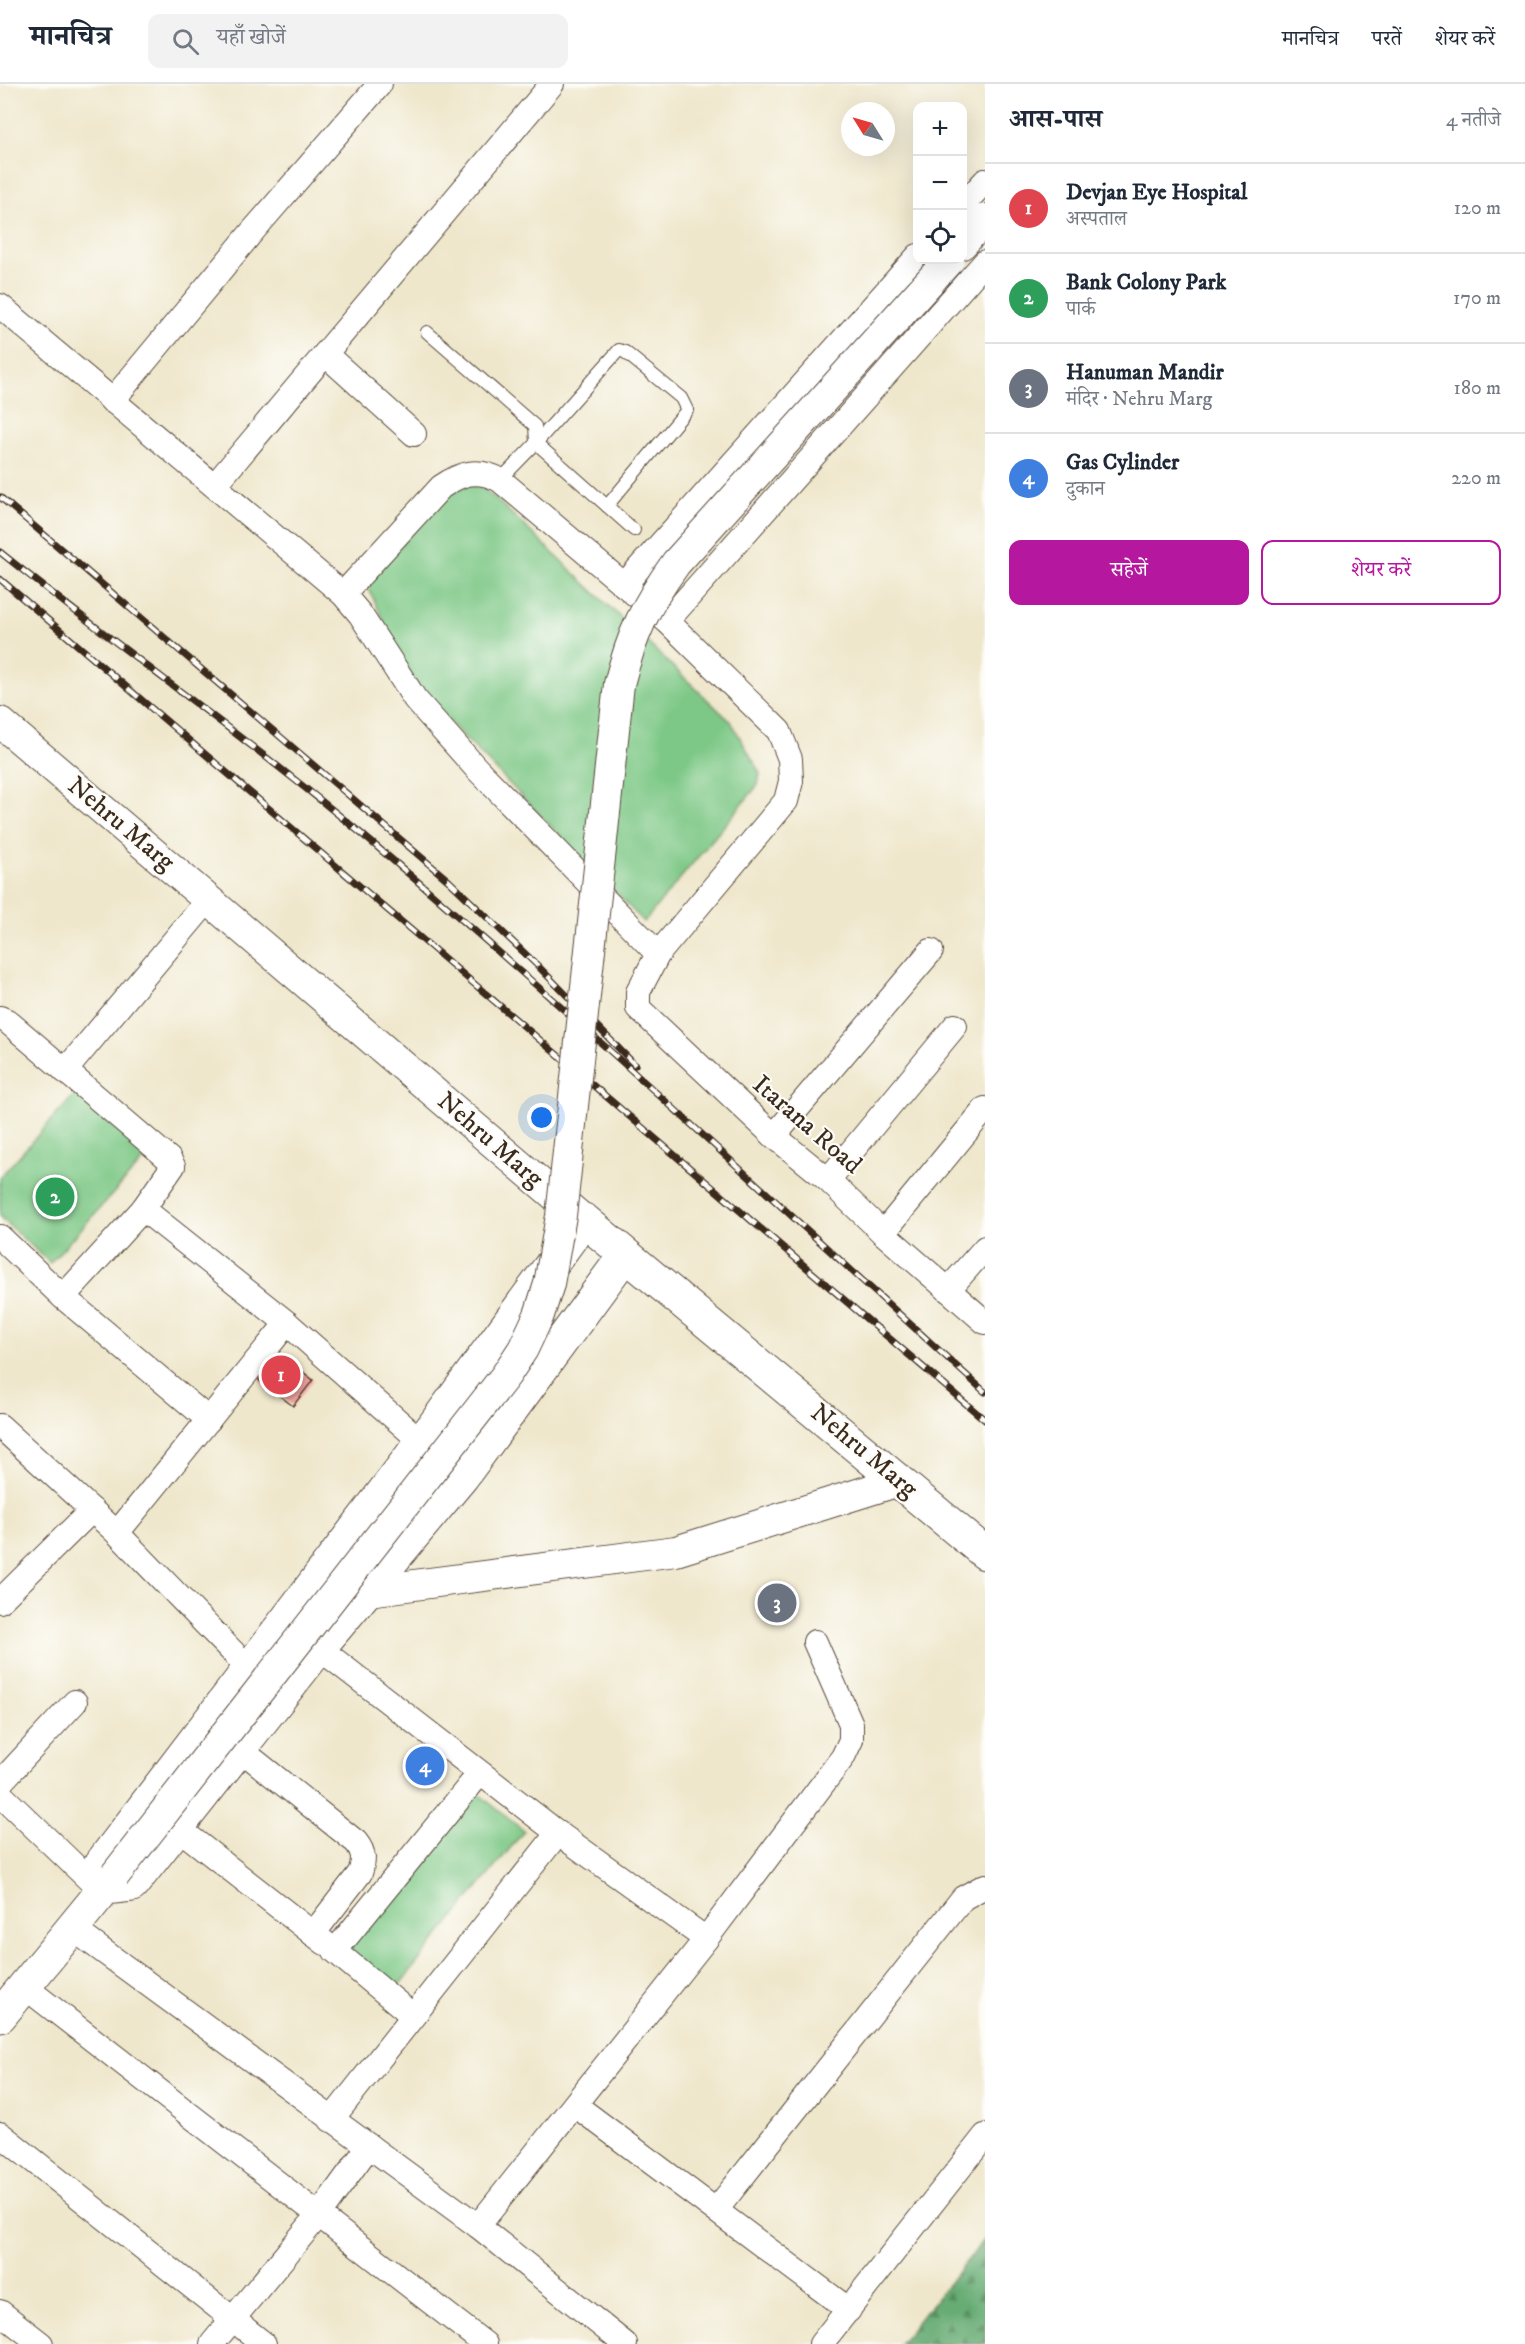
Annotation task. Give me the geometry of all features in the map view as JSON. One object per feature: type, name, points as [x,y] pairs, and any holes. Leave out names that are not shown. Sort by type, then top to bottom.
[{"type":"main road","points":[[108,1885],[99,1866],[422,1443],[584,1220]]},
{"type":"main road","name":"Nehru Marg","points":[[584,1220],[985,1553]]},
{"type":"main road","points":[[108,1885],[132,1885],[319,1648],[462,1477],[625,1255]]},
{"type":"main road","points":[[0,2016],[108,1885]]},
{"type":"street","points":[[112,401],[245,240],[380,84]]},
{"type":"street","points":[[215,485],[552,84]]},
{"type":"street","points":[[967,201],[985,181]]},
{"type":"street","points":[[967,239],[985,219]]},
{"type":"street","points":[[624,585],[913,262]]},
{"type":"street","points":[[667,621],[985,262]]},
{"type":"street","points":[[0,1794],[108,1885],[459,1438],[523,1349],[539,1315],[549,1284],[561,1216],[615,717],[619,684],[630,643],[649,601],[676,563],[945,264]]},
{"type":"street","points":[[0,306],[343,594],[360,614],[415,699],[476,768],[658,954]]},
{"type":"street","points":[[325,354],[414,434]]},
{"type":"street","points":[[343,594],[441,487],[459,474],[486,473],[500,480]]},
{"type":"street","name":"Itarana Road","points":[[500,480],[667,621],[779,730],[790,759],[791,781],[786,801],[658,954],[638,992],[638,1008],[774,1136],[828,1180],[883,1233],[985,1323]]},
{"type":"street","name":"Nehru Marg","points":[[0,722],[584,1220]]},
{"type":"street","points":[[65,1071],[209,899]]},
{"type":"street","points":[[774,1136],[932,951]]},
{"type":"street","points":[[0,1018],[169,1159],[173,1166],[143,1209],[63,1297]]},
{"type":"street","points":[[828,1180],[955,1026]]},
{"type":"street","points":[[883,1233],[985,1109]]},
{"type":"street","points":[[143,1209],[287,1323],[462,1477]]},
{"type":"street","points":[[0,1238],[63,1297],[209,1420]]},
{"type":"street","points":[[948,1290],[985,1248]]},
{"type":"street","points":[[117,1533],[287,1323]]},
{"type":"street","points":[[0,1426],[117,1533],[280,1700]]},
{"type":"street","points":[[368,1591],[676,1551],[899,1480]]},
{"type":"street","points":[[0,1601],[93,1510]]},
{"type":"street","points":[[478,2226],[706,1939],[843,1757],[851,1740],[851,1724],[815,1642]]},
{"type":"street","points":[[319,1648],[558,1833],[706,1939]]},
{"type":"street","points":[[0,1783],[75,1702]]},
{"type":"street","points":[[240,1749],[363,1850],[360,1874],[313,1934]]},
{"type":"street","points":[[335,1951],[480,1773]]},
{"type":"street","points":[[178,1828],[335,1951],[412,2015]]},
{"type":"street","points":[[331,2120],[558,1833]]},
{"type":"street","points":[[716,2210],[963,1898],[985,1886]]},
{"type":"street","points":[[73,1929],[478,2226],[625,2344]]},
{"type":"street","points":[[25,1987],[485,2344]]},
{"type":"street","points":[[575,2105],[849,2310]]},
{"type":"street","points":[[0,2134],[264,2344]]},
{"type":"street","points":[[821,2344],[985,2136]]},
{"type":"street","points":[[212,2344],[318,2216],[369,2146]]},
{"type":"street","points":[[0,2312],[41,2344]]},
{"type":"lane","points":[[427,332],[532,422],[537,432],[536,442]]},
{"type":"lane","points":[[500,480],[619,350],[625,352],[687,405],[684,417],[607,506]]},
{"type":"lane","points":[[536,442],[634,530]]},
{"type":"green space","points":[[467,485],[480,487],[495,498],[731,722],[760,773],[758,785],[644,922],[423,695],[399,654],[367,585],[443,496]]},
{"type":"green space","points":[[77,1092],[147,1156],[50,1263],[0,1217],[0,1177]]},
{"type":"green space","points":[[470,1787],[524,1831],[392,1994],[339,1950]]},
{"type":"green space","points":[[985,2239],[985,2344],[899,2344]]},
{"type":"building","points":[[280,1354],[313,1380],[293,1406],[259,1380]]},
{"type":"railway","points":[[0,497],[449,881],[538,966],[635,1065]]},
{"type":"railway","points":[[0,552],[342,817],[389,857],[615,1055],[985,1392]]},
{"type":"railway","points":[[0,579],[985,1420]]},
{"type":"place","name":"Bank Colony Park","points":[[55,1197]]},
{"type":"place","name":"Devjan Eye Hospital","points":[[281,1375]]},
{"type":"place","name":"Hanuman Mandir","points":[[777,1603]]},
{"type":"place","name":"Gas Cylinder","points":[[425,1766]]}]
